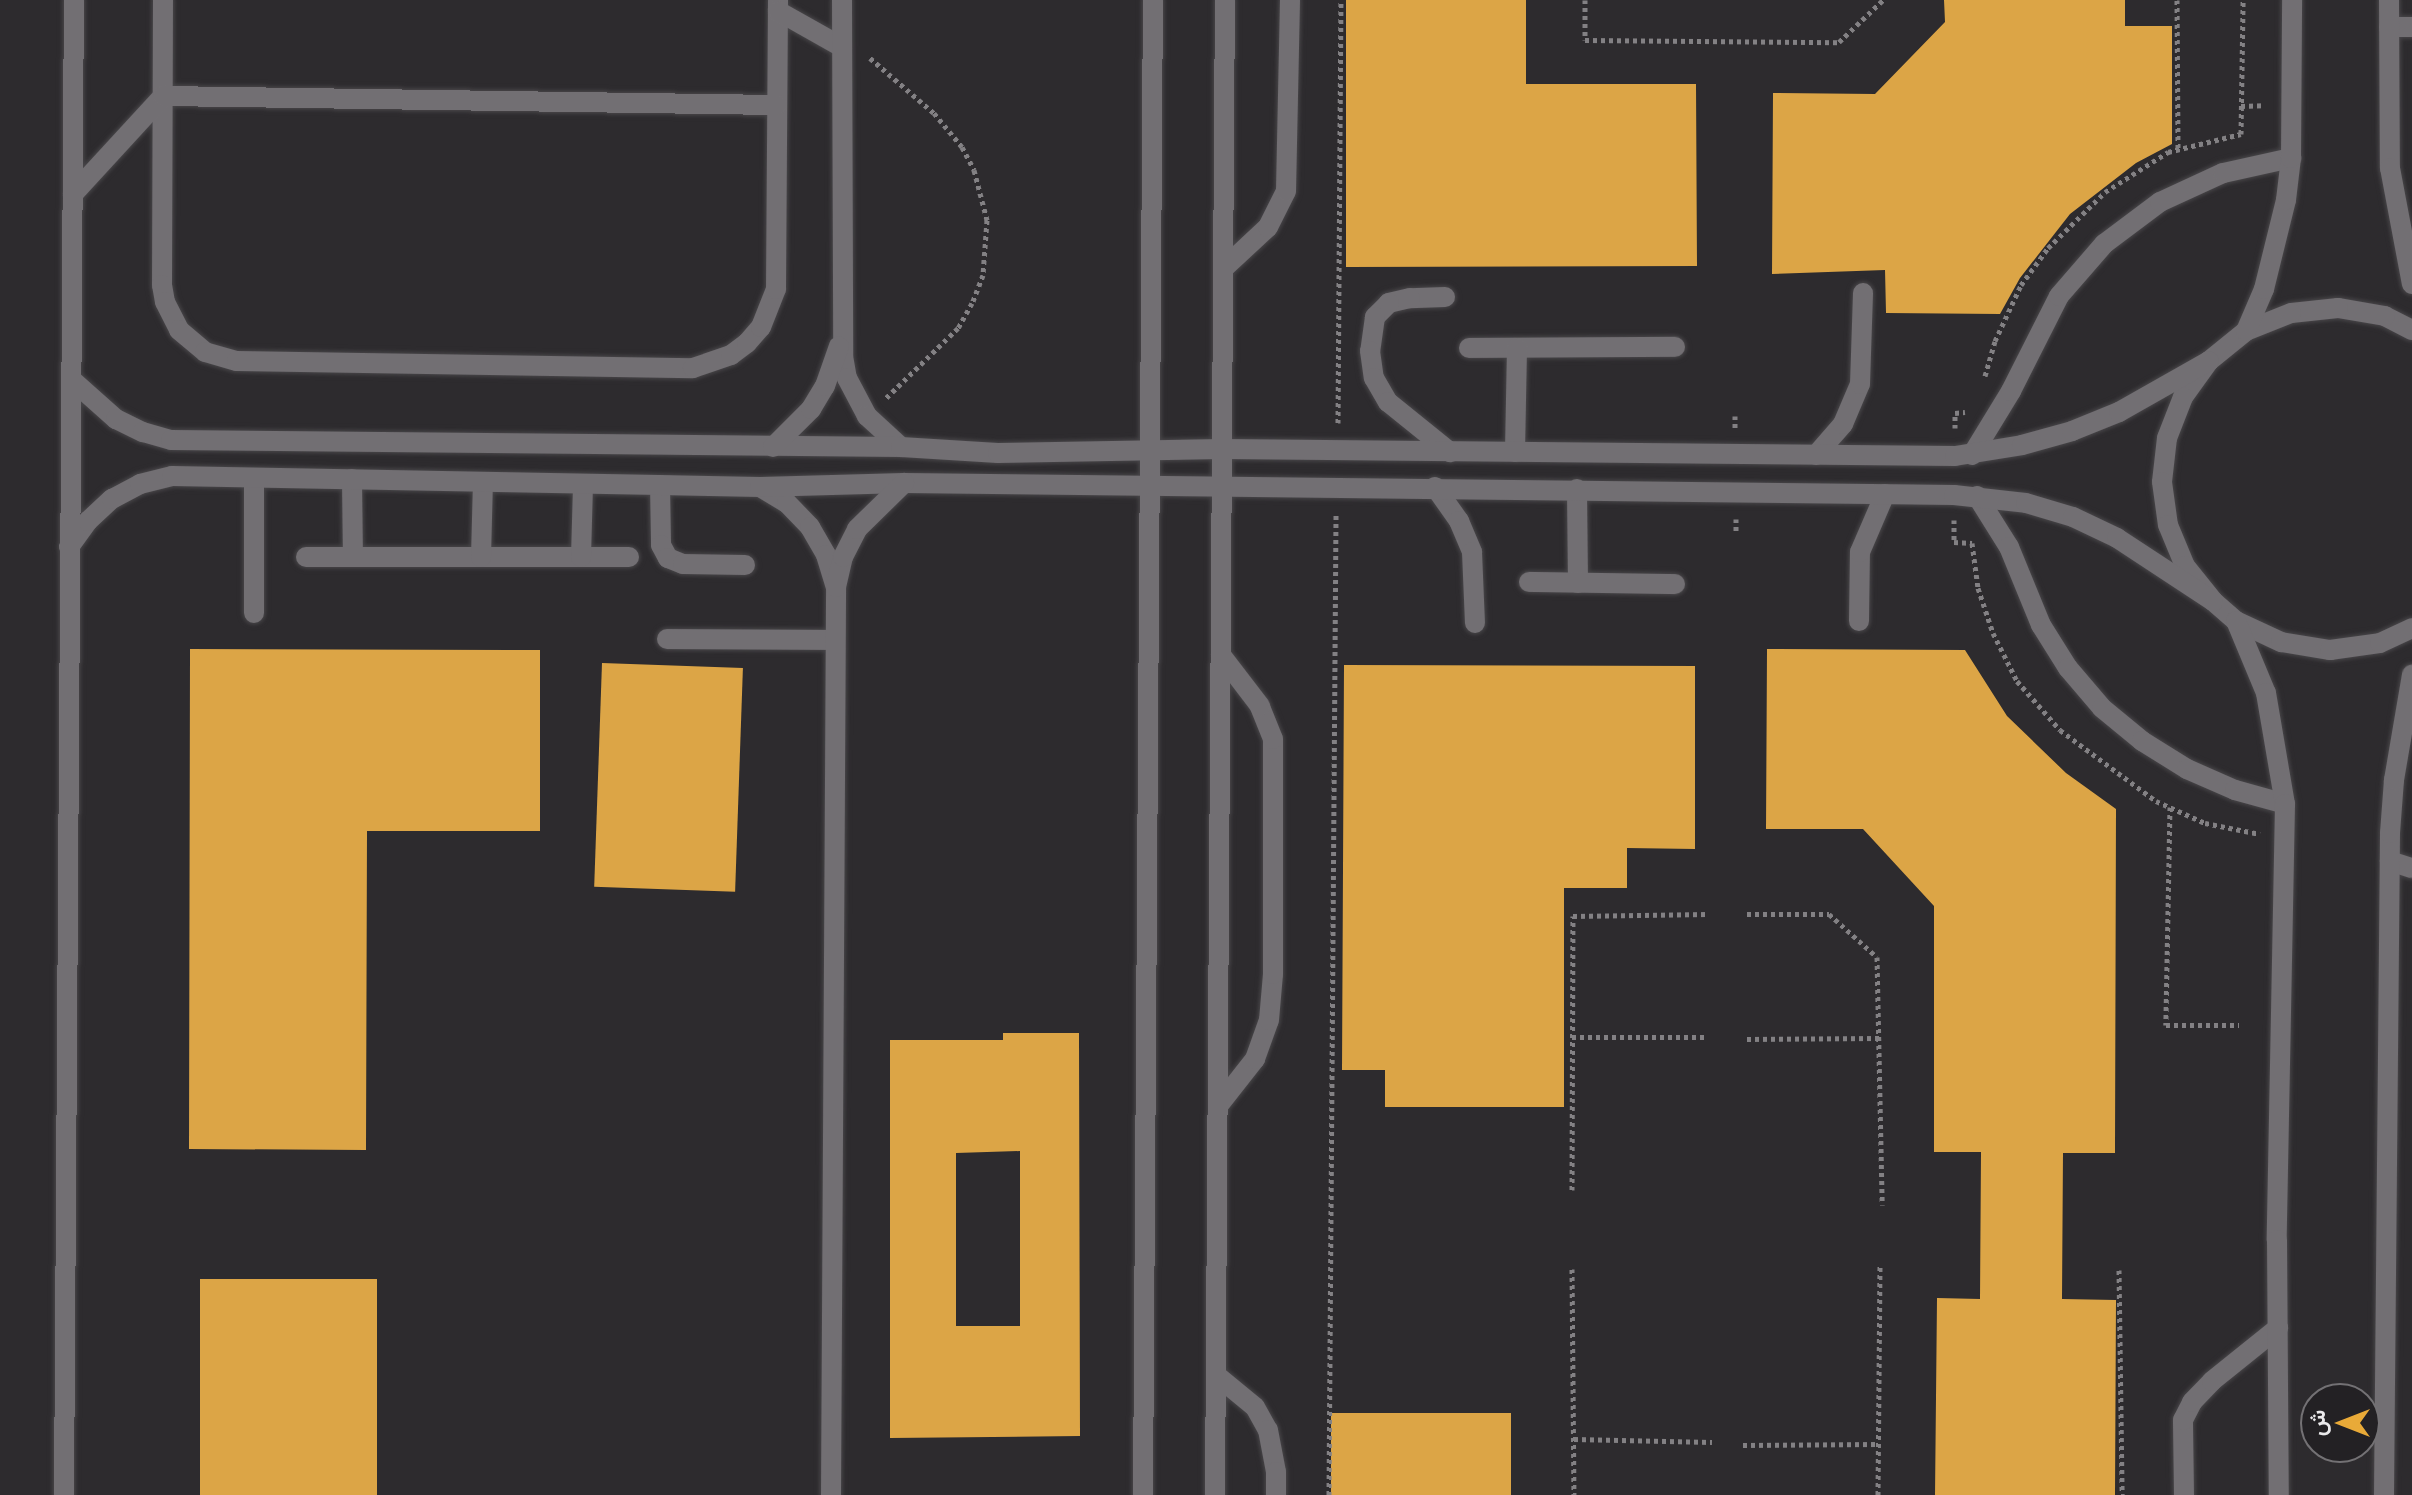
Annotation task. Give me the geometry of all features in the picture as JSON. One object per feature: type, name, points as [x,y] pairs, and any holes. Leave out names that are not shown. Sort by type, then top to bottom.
[{"type":"street","points":[[64,1495],[74,0]]},
{"type":"street","points":[[163,0],[165,302],[179,330],[190,342],[205,352],[237,361],[693,368],[731,355],[761,327],[776,289],[778,6],[842,41]]},
{"type":"street","points":[[842,0],[842,334],[847,378],[867,416],[901,447]]},
{"type":"street","points":[[1143,1495],[1153,0]]},
{"type":"street","points":[[1215,1495],[1225,0]]},
{"type":"street","points":[[1224,268],[1268,227],[1286,191],[1290,0]]},
{"type":"street","points":[[2246,331],[2277,245],[2291,158],[2292,0]]},
{"type":"street","points":[[2389,0],[2390,168],[2412,284]]},
{"type":"street","points":[[2389,27],[2412,27]]},
{"type":"street","points":[[73,194],[163,96],[777,105]]},
{"type":"street","points":[[1972,455],[2011,391],[2059,296],[2104,244],[2160,202],[2223,173],[2291,158]]},
{"type":"street","points":[[1816,455],[1843,424],[1860,384],[1863,293]]},
{"type":"street","points":[[1445,297],[1410,298],[1389,303],[1375,317],[1370,351],[1374,378],[1388,402],[1450,452]]},
{"type":"street","points":[[72,380],[92,402],[116,419],[143,432],[171,440],[901,447],[998,453],[1222,449],[1972,455],[2022,445],[2119,412],[2209,361],[2246,331],[2291,313],[2338,308],[2385,316],[2412,330]]},
{"type":"street","points":[[773,447],[793,430],[818,398],[835,361],[842,334]]},
{"type":"street","points":[[1469,348],[1675,347]]},
{"type":"street","points":[[1515,452],[1517,348]]},
{"type":"street","points":[[2209,361],[2183,397],[2167,438],[2162,482],[2168,525],[2185,566],[2213,601]]},
{"type":"street","points":[[69,547],[88,521],[112,499],[140,484],[172,476],[760,487],[904,483],[1435,487],[1977,496],[2026,503],[2073,517],[2117,538],[2213,601],[2236,621],[2281,642],[2330,650],[2380,643],[2412,628]]},
{"type":"street","points":[[254,478],[254,613]]},
{"type":"street","points":[[352,479],[353,557]]},
{"type":"street","points":[[481,557],[483,482]]},
{"type":"street","points":[[831,1495],[836,587],[843,557],[857,529],[904,483]]},
{"type":"street","points":[[581,557],[583,484]]},
{"type":"street","points":[[660,485],[661,545],[668,558],[683,564],[745,565]]},
{"type":"street","points":[[760,487],[787,503],[810,527],[826,555],[836,587]]},
{"type":"street","points":[[1435,487],[1459,521],[1472,552],[1475,623]]},
{"type":"street","points":[[1577,489],[1578,583]]},
{"type":"street","points":[[1859,621],[1860,552],[1885,494]]},
{"type":"street","points":[[1977,496],[2009,547],[2041,625],[2068,668],[2102,708],[2142,741],[2187,769],[2235,790],[2285,804]]},
{"type":"street","points":[[306,557],[629,557]]},
{"type":"street","points":[[1529,582],[1675,584]]},
{"type":"street","points":[[2236,621],[2266,693],[2285,804],[2278,1328],[2279,1495]]},
{"type":"street","points":[[667,639],[835,640]]},
{"type":"street","points":[[1218,1106],[1255,1059],[1269,1020],[1273,974],[1273,739],[1260,706],[1221,655]]},
{"type":"street","points":[[2384,1495],[2390,861],[2394,780],[2412,675]]},
{"type":"street","points":[[2390,861],[2412,868]]},
{"type":"street","points":[[2184,1495],[2183,1420],[2192,1402],[2212,1381],[2278,1328]]},
{"type":"street","points":[[1216,1375],[1255,1407],[1268,1430],[1276,1472],[1276,1495]]},
{"type":"path","points":[[1338,450],[1341,0]]},
{"type":"path","points":[[1585,0],[1585,40],[1839,42],[1883,0]]},
{"type":"path","points":[[2177,0],[2178,149]]},
{"type":"path","points":[[2241,106],[2243,0]]},
{"type":"path","points":[[842,41],[949,129],[974,170],[987,220],[983,275],[958,328],[867,416]]},
{"type":"path","points":[[1329,1495],[1336,487]]},
{"type":"path","points":[[2170,807],[2166,1025],[2239,1025]]},
{"type":"path","points":[[1572,1190],[1573,916],[1708,914]]},
{"type":"path","points":[[1747,914],[1829,914],[1877,957],[1882,1205]]},
{"type":"path","points":[[1572,1037],[1708,1037]]},
{"type":"path","points":[[1747,1039],[1879,1038]]},
{"type":"path","points":[[1878,1495],[1880,1266]]},
{"type":"path","points":[[1572,1269],[1574,1495]]},
{"type":"path","points":[[2119,1270],[2122,1495]]},
{"type":"path","points":[[1574,1439],[1712,1442]]},
{"type":"path","points":[[1743,1445],[1879,1444]]},
{"type":"building","points":[[1346,0],[1526,0],[1526,84],[1696,84],[1697,266],[1346,267]]},
{"type":"building","points":[[1944,0],[2125,0],[2125,26],[2172,26],[2172,144],[2136,163],[2070,214],[2020,278],[2000,314],[1886,313],[1885,270],[1772,274],[1773,93],[1875,94],[1945,22]]},
{"type":"building","points":[[190,649],[540,650],[540,831],[367,831],[366,1150],[189,1149]]},
{"type":"building","points":[[1767,649],[1965,650],[2007,716],[2066,773],[2116,809],[2115,1153],[2063,1153],[2062,1299],[2116,1300],[2115,1495],[1935,1495],[1937,1298],[1980,1299],[1981,1152],[1934,1152],[1934,906],[1863,829],[1766,829]]},
{"type":"building","points":[[602,663],[743,668],[735,892],[594,887]]},
{"type":"building","points":[[1344,665],[1695,666],[1695,849],[1627,848],[1627,888],[1564,888],[1564,1107],[1385,1107],[1385,1070],[1342,1070]]},
{"type":"building","points":[[1003,1033],[1079,1033],[1080,1436],[890,1438],[890,1040],[1003,1040]],"holes":[[[1020,1151],[1020,1326],[956,1326],[956,1153]]]},
{"type":"building","points":[[200,1279],[377,1279],[377,1495],[200,1495]]},
{"type":"building","points":[[1331,1413],[1511,1413],[1511,1495],[1331,1495]]}]
